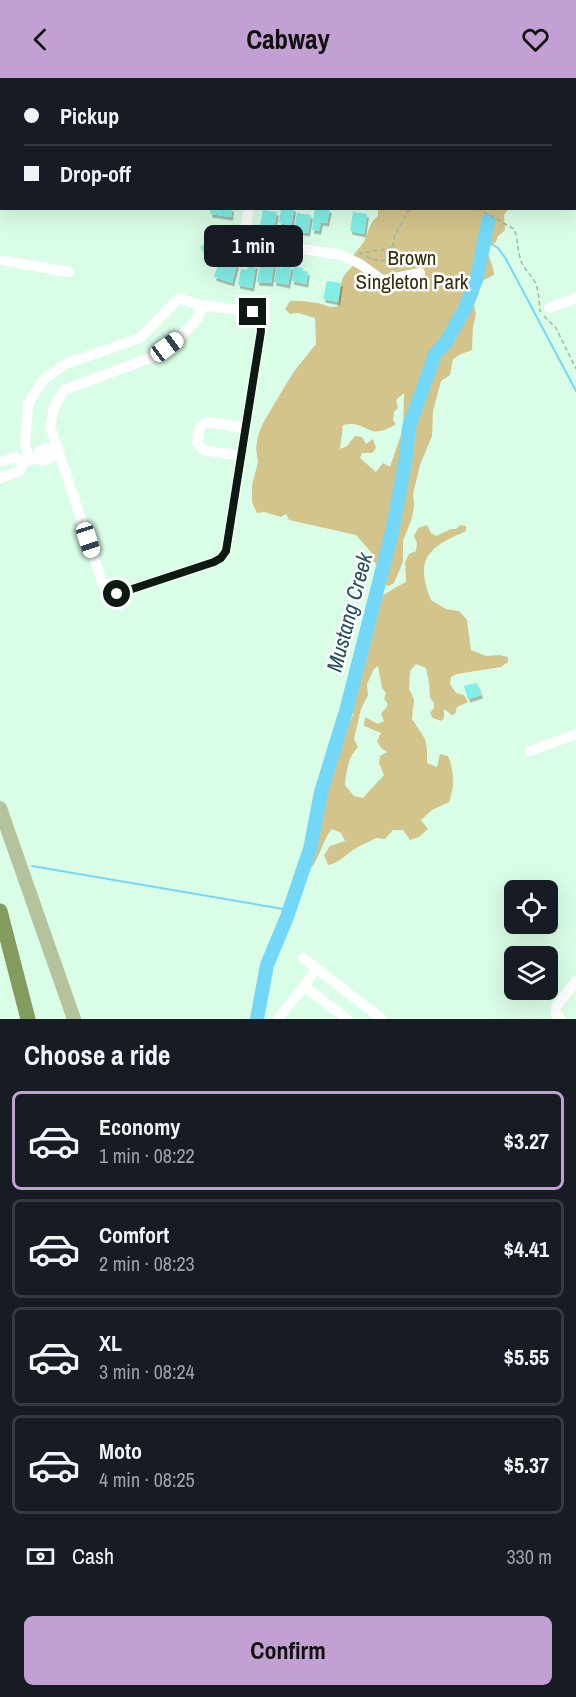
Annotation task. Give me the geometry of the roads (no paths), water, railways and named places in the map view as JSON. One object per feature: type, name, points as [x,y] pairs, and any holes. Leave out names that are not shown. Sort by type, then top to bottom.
[{"type":"highway","points":[[0,911],[28,1019]]},
{"type":"highway","points":[[0,954],[23,1019]]},
{"type":"main road","points":[[0,808],[74,1019]]},
{"type":"street","points":[[249,210],[244,240],[341,255],[360,264],[382,280],[420,273]]},
{"type":"street","points":[[0,260],[69,272]]},
{"type":"street","points":[[29,460],[25,446],[28,404],[43,380],[65,364],[140,338],[179,298],[203,305],[253,312],[260,320],[261,331],[226,551],[221,558],[117,594],[107,592],[50,426],[54,408],[64,390],[155,356],[178,339],[197,319],[203,305]]},
{"type":"street","points":[[549,308],[576,298]]},
{"type":"street","points":[[241,456],[203,450],[198,443],[200,427],[207,422],[245,428]]},
{"type":"street","points":[[0,478],[20,471],[40,451],[49,448],[57,451]]},
{"type":"street","points":[[0,462],[16,457],[29,460]]},
{"type":"street","points":[[530,751],[576,734]]},
{"type":"street","points":[[303,958],[382,1019]]},
{"type":"street","points":[[282,1018],[316,968]]},
{"type":"street","points":[[561,1019],[556,1014],[556,1007],[576,981]]},
{"type":"street","points":[[304,986],[347,1019]]},
{"type":"waterway","name":"Mustang Creek","points":[[257,1019],[267,965],[287,917],[310,849],[321,792],[346,711],[392,532],[406,457],[409,427],[435,354],[446,342],[465,308],[477,277],[488,221]]},
{"type":"waterway","points":[[484,239],[498,248],[506,259],[576,391]]},
{"type":"waterway","points":[[32,866],[289,910]]},
{"type":"park label","name":"Brown Singleton Park","points":[[412,270]]}]
